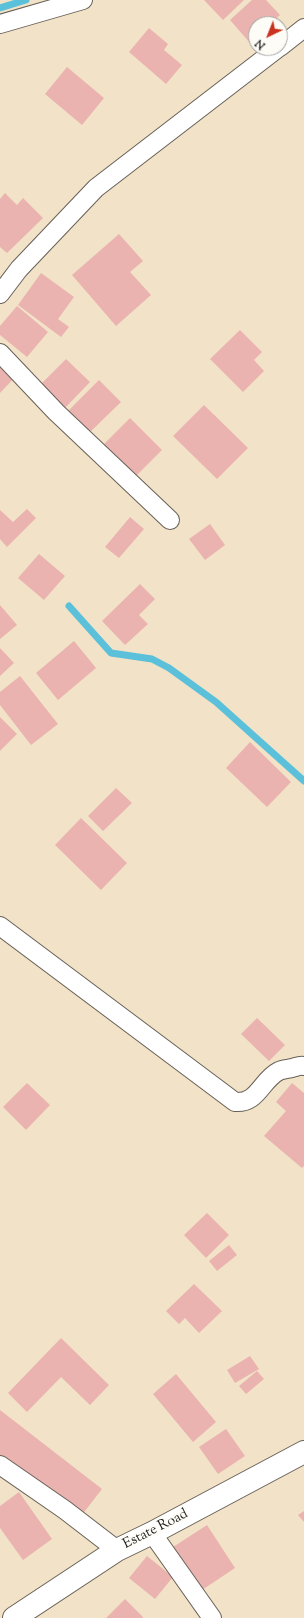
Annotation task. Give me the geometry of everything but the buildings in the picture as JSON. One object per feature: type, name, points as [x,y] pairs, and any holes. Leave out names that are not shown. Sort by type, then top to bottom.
[{"type":"street","points":[[0,24],[83,0]]},
{"type":"street","points":[[288,40],[304,28]]},
{"type":"street","points":[[0,294],[19,269],[96,188],[267,56]]},
{"type":"street","points":[[0,353],[56,412],[170,520]]},
{"type":"street","points":[[0,926],[235,1102],[243,1103],[252,1099],[266,1082],[279,1071],[304,1066]]},
{"type":"street","name":"Estate Road","points":[[14,1618],[117,1550],[304,1452]]},
{"type":"street","points":[[0,1465],[65,1510],[117,1550]]},
{"type":"street","points":[[152,1533],[212,1618]]},
{"type":"waterway","points":[[0,8],[26,0]]},
{"type":"waterway","points":[[69,606],[111,653],[152,659],[169,668],[216,702],[304,781]]}]
